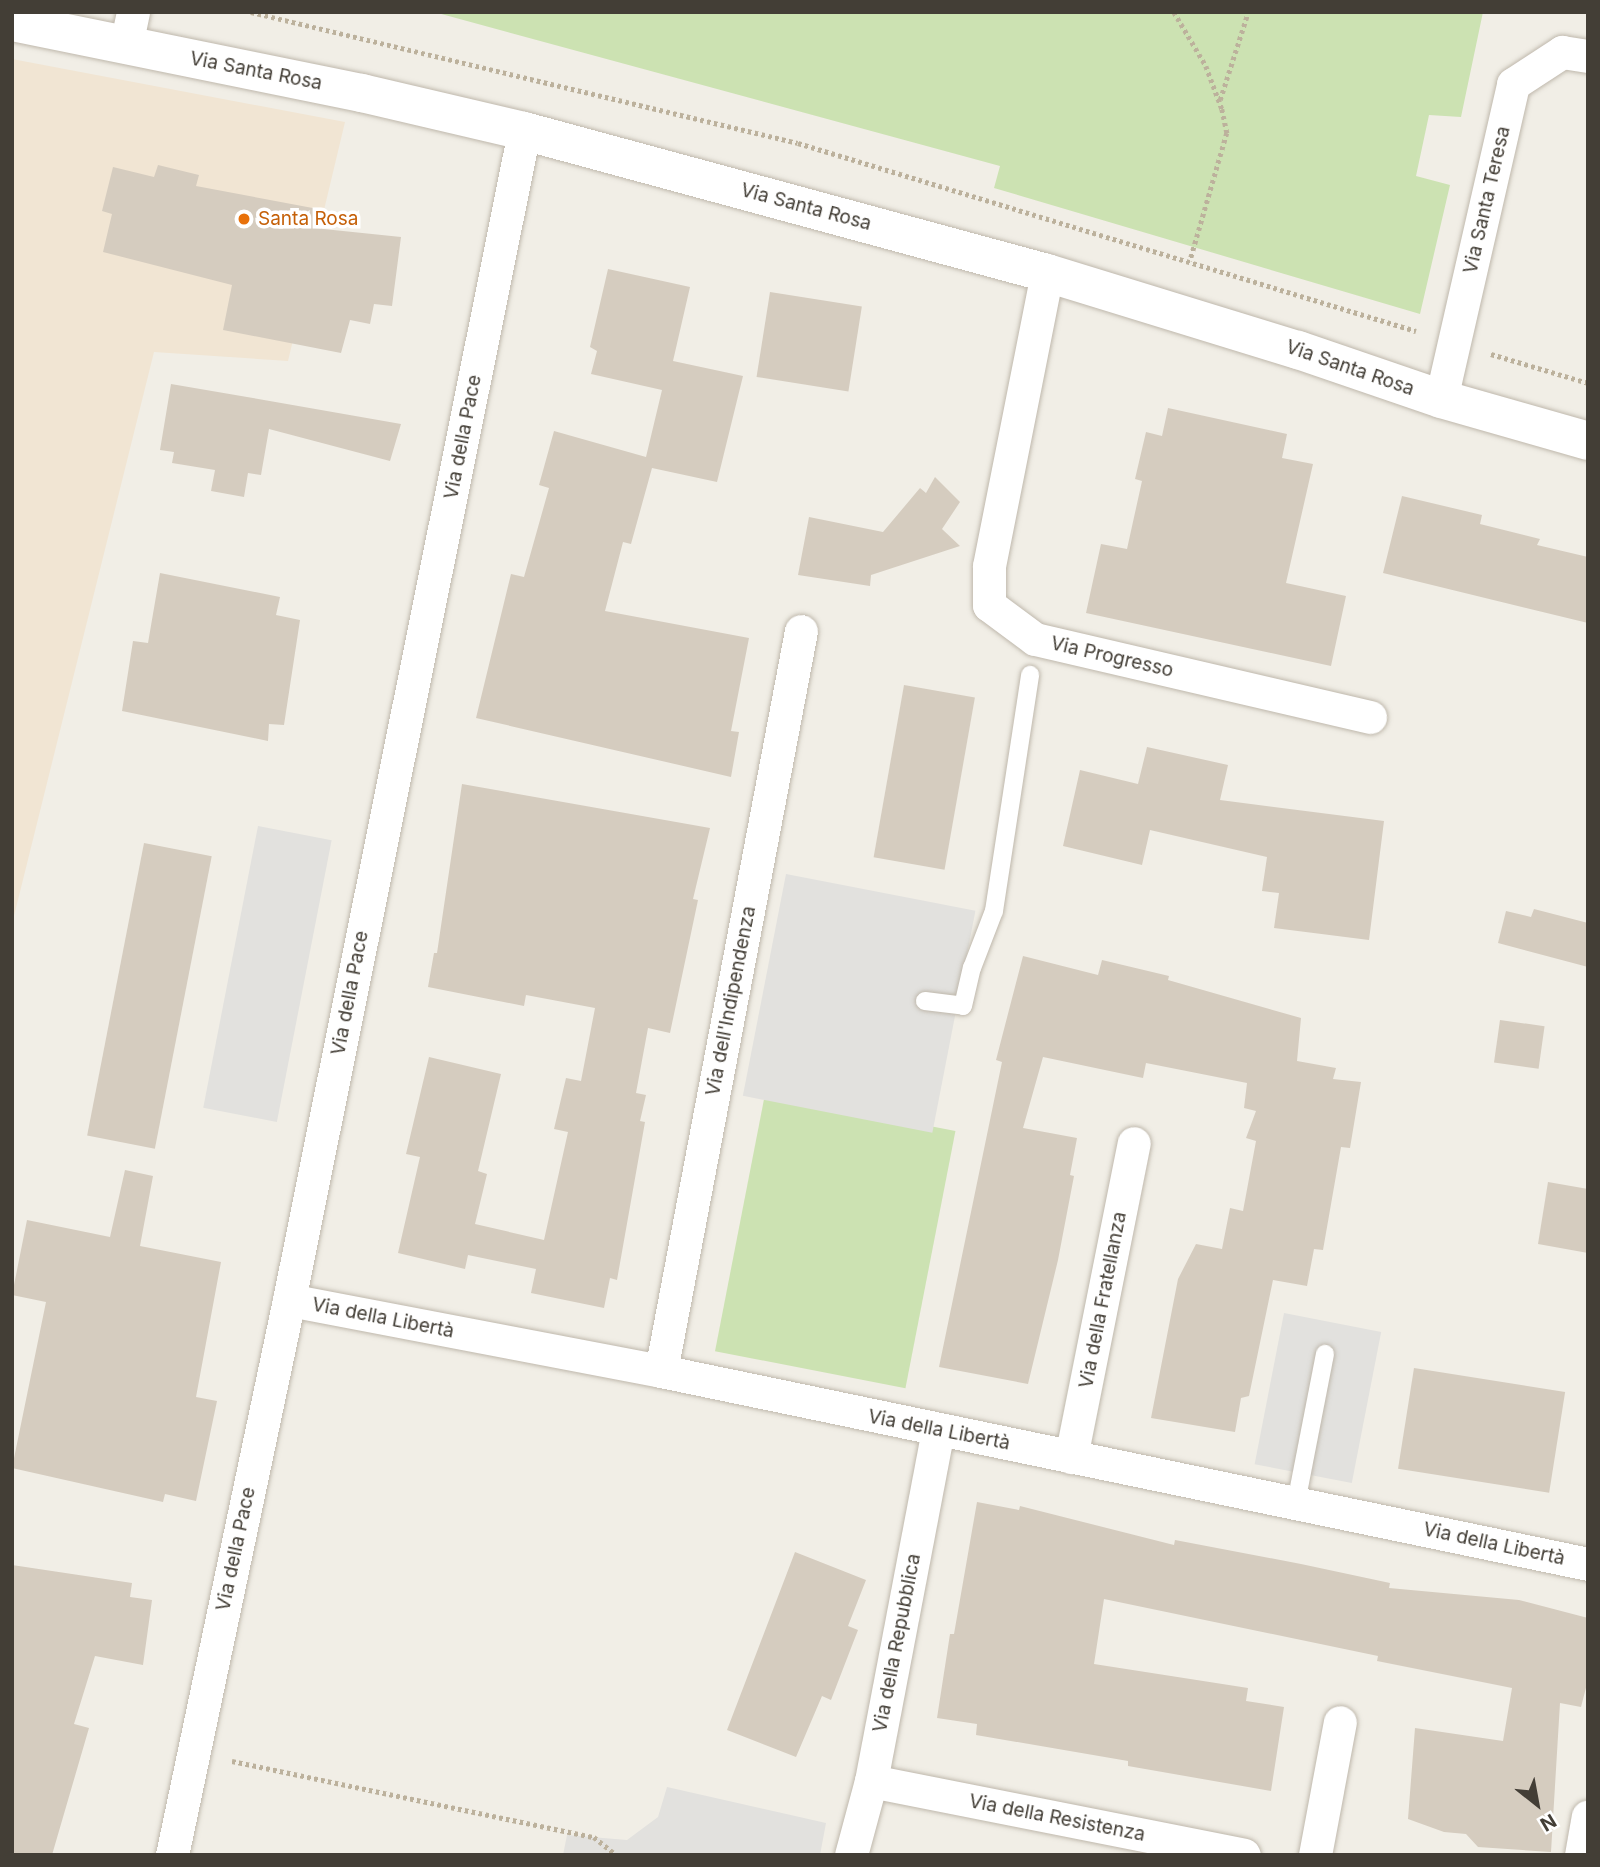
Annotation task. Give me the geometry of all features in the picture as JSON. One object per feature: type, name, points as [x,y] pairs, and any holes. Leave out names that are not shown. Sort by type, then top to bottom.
[{"type":"street","name":"Via Santa Rosa","points":[[12,22],[130,29],[362,93],[524,131],[1047,272],[1298,350],[1441,399],[1588,441]]},
{"type":"street","name":"Via Santa Teresa","points":[[1441,399],[1513,84],[1562,52],[1588,56]]},
{"type":"street","name":"Via della Pace","points":[[172,1855],[289,1300],[524,131]]},
{"type":"street","name":"Via Progresso","points":[[1047,272],[989,566],[989,605],[1035,639],[1370,718]]},
{"type":"street","name":"Via dell'Indipendenza","points":[[661,1371],[801,631]]},
{"type":"street","name":"Via della Fratellanza","points":[[1071,1457],[1134,1143]]},
{"type":"street","name":"Via della Libertà","points":[[289,1300],[661,1371],[1588,1564]]},
{"type":"street","name":"Via della Repubblica","points":[[851,1855],[871,1781],[938,1429]]},
{"type":"street","points":[[1315,1855],[1340,1722]]},
{"type":"street","name":"Via della Resistenza","points":[[871,1781],[1244,1855]]},
{"type":"street","points":[[1581,1855],[1588,1816]]},
{"type":"lane","points":[[925,1001],[963,1006],[972,968],[994,911],[1030,675]]},
{"type":"lane","points":[[1296,1503],[1325,1354]]},
{"type":"path","points":[[251,12],[798,143],[1413,330]]},
{"type":"path","points":[[1174,12],[1206,66],[1227,133],[1190,261]]},
{"type":"path","points":[[1219,101],[1248,12]]},
{"type":"path","points":[[1493,355],[1588,383]]},
{"type":"path","points":[[193,1754],[594,1837],[616,1855]]},
{"type":"shaded area","points":[[12,59],[345,122],[288,361],[154,352],[12,924]]},
{"type":"shaded area","points":[[258,826],[332,840],[277,1122],[203,1108]]},
{"type":"shaded area","points":[[786,874],[975,911],[932,1133],[743,1096]]},
{"type":"shaded area","points":[[1284,1313],[1381,1332],[1352,1483],[1255,1464]]},
{"type":"shaded area","points":[[667,1787],[826,1823],[820,1855],[563,1855],[567,1835],[627,1840],[658,1817]]},
{"type":"green space","points":[[434,12],[1483,12],[1461,117],[1429,115],[1416,176],[1450,185],[1420,314],[994,188],[1000,166]]},
{"type":"green space","points":[[765,1094],[955,1131],[905,1388],[715,1351]]},
{"type":"building","points":[[158,165],[199,175],[196,186],[318,209],[314,228],[401,237],[392,306],[374,304],[370,324],[350,320],[341,353],[223,330],[232,285],[103,252],[112,214],[102,211],[113,167],[154,177]]},
{"type":"building","points":[[608,269],[690,287],[673,361],[743,376],[717,482],[652,468],[631,544],[623,542],[605,611],[749,638],[731,731],[739,732],[731,777],[476,718],[511,574],[524,577],[549,488],[539,485],[554,431],[646,457],[662,390],[591,374],[597,351],[590,347]]},
{"type":"building","points":[[770,292],[862,307],[848,391],[757,377]]},
{"type":"building","points":[[171,384],[401,424],[390,461],[269,429],[261,475],[248,473],[244,497],[211,491],[215,470],[172,463],[174,452],[160,450]]},
{"type":"building","points":[[1168,408],[1287,434],[1282,458],[1313,464],[1286,583],[1346,596],[1331,666],[1086,613],[1101,544],[1127,549],[1142,481],[1135,479],[1146,432],[1162,436]]},
{"type":"building","points":[[935,477],[960,502],[942,529],[960,546],[871,575],[870,586],[798,575],[809,517],[883,532],[920,488],[926,493]]},
{"type":"building","points":[[1402,496],[1482,515],[1480,524],[1540,539],[1537,545],[1588,557],[1588,623],[1383,573]]},
{"type":"building","points":[[160,573],[280,597],[276,615],[300,620],[284,725],[269,724],[268,741],[122,711],[133,641],[148,643]]},
{"type":"building","points":[[904,685],[975,698],[945,870],[874,857]]},
{"type":"building","points":[[1147,747],[1228,765],[1220,800],[1384,821],[1369,940],[1274,928],[1279,893],[1262,891],[1267,857],[1150,830],[1142,865],[1063,846],[1080,770],[1138,784]]},
{"type":"building","points":[[462,784],[710,828],[693,899],[698,900],[670,1033],[648,1028],[636,1093],[646,1095],[640,1121],[645,1122],[617,1280],[610,1278],[604,1308],[531,1293],[536,1269],[468,1255],[465,1269],[398,1253],[420,1157],[406,1154],[429,1057],[501,1074],[478,1171],[487,1174],[475,1224],[544,1240],[568,1132],[554,1129],[566,1078],[581,1081],[595,1008],[526,995],[524,1006],[428,987],[434,953],[437,953]]},
{"type":"building","points":[[144,843],[212,856],[155,1149],[87,1136]]},
{"type":"building","points":[[1534,909],[1588,923],[1588,967],[1498,943],[1506,911],[1531,917]]},
{"type":"building","points":[[1023,956],[1098,975],[1102,960],[1169,976],[1168,980],[1301,1018],[1297,1061],[1336,1068],[1333,1079],[1361,1082],[1350,1148],[1341,1147],[1323,1250],[1314,1249],[1307,1286],[1273,1280],[1249,1396],[1241,1398],[1235,1432],[1151,1418],[1178,1279],[1196,1244],[1222,1249],[1230,1208],[1243,1211],[1256,1141],[1246,1138],[1256,1111],[1244,1108],[1247,1083],[1146,1063],[1143,1078],[1043,1057],[1023,1128],[1077,1138],[1070,1175],[1074,1176],[1058,1260],[1028,1384],[939,1367],[1002,1062],[996,1060]]},
{"type":"building","points":[[1500,1020],[1545,1026],[1539,1069],[1494,1063]]},
{"type":"building","points":[[125,1170],[153,1176],[140,1246],[221,1262],[196,1397],[217,1401],[196,1501],[165,1494],[163,1502],[12,1468],[46,1302],[12,1295],[27,1220],[110,1237]]},
{"type":"building","points":[[1548,1182],[1588,1189],[1588,1253],[1538,1244]]},
{"type":"building","points":[[1414,1368],[1565,1392],[1549,1493],[1398,1469]]},
{"type":"building","points":[[977,1502],[1019,1510],[1020,1506],[1174,1545],[1175,1540],[1301,1564],[1390,1583],[1389,1588],[1519,1600],[1588,1618],[1588,1680],[1581,1707],[1560,1703],[1551,1852],[1478,1847],[1466,1834],[1444,1832],[1408,1819],[1415,1728],[1503,1741],[1512,1688],[1377,1661],[1378,1656],[1104,1599],[1094,1664],[1248,1688],[1246,1701],[1284,1707],[1271,1791],[1128,1766],[1128,1761],[976,1735],[977,1724],[937,1718],[950,1634],[954,1634]]},
{"type":"building","points":[[795,1552],[866,1580],[848,1626],[858,1630],[831,1700],[822,1696],[796,1757],[727,1730]]},
{"type":"building","points":[[12,1565],[132,1583],[130,1597],[152,1600],[143,1665],[95,1656],[74,1724],[89,1728],[52,1855],[12,1855]]},
{"type":"place","name":"Santa Rosa","points":[[244,219]]}]
